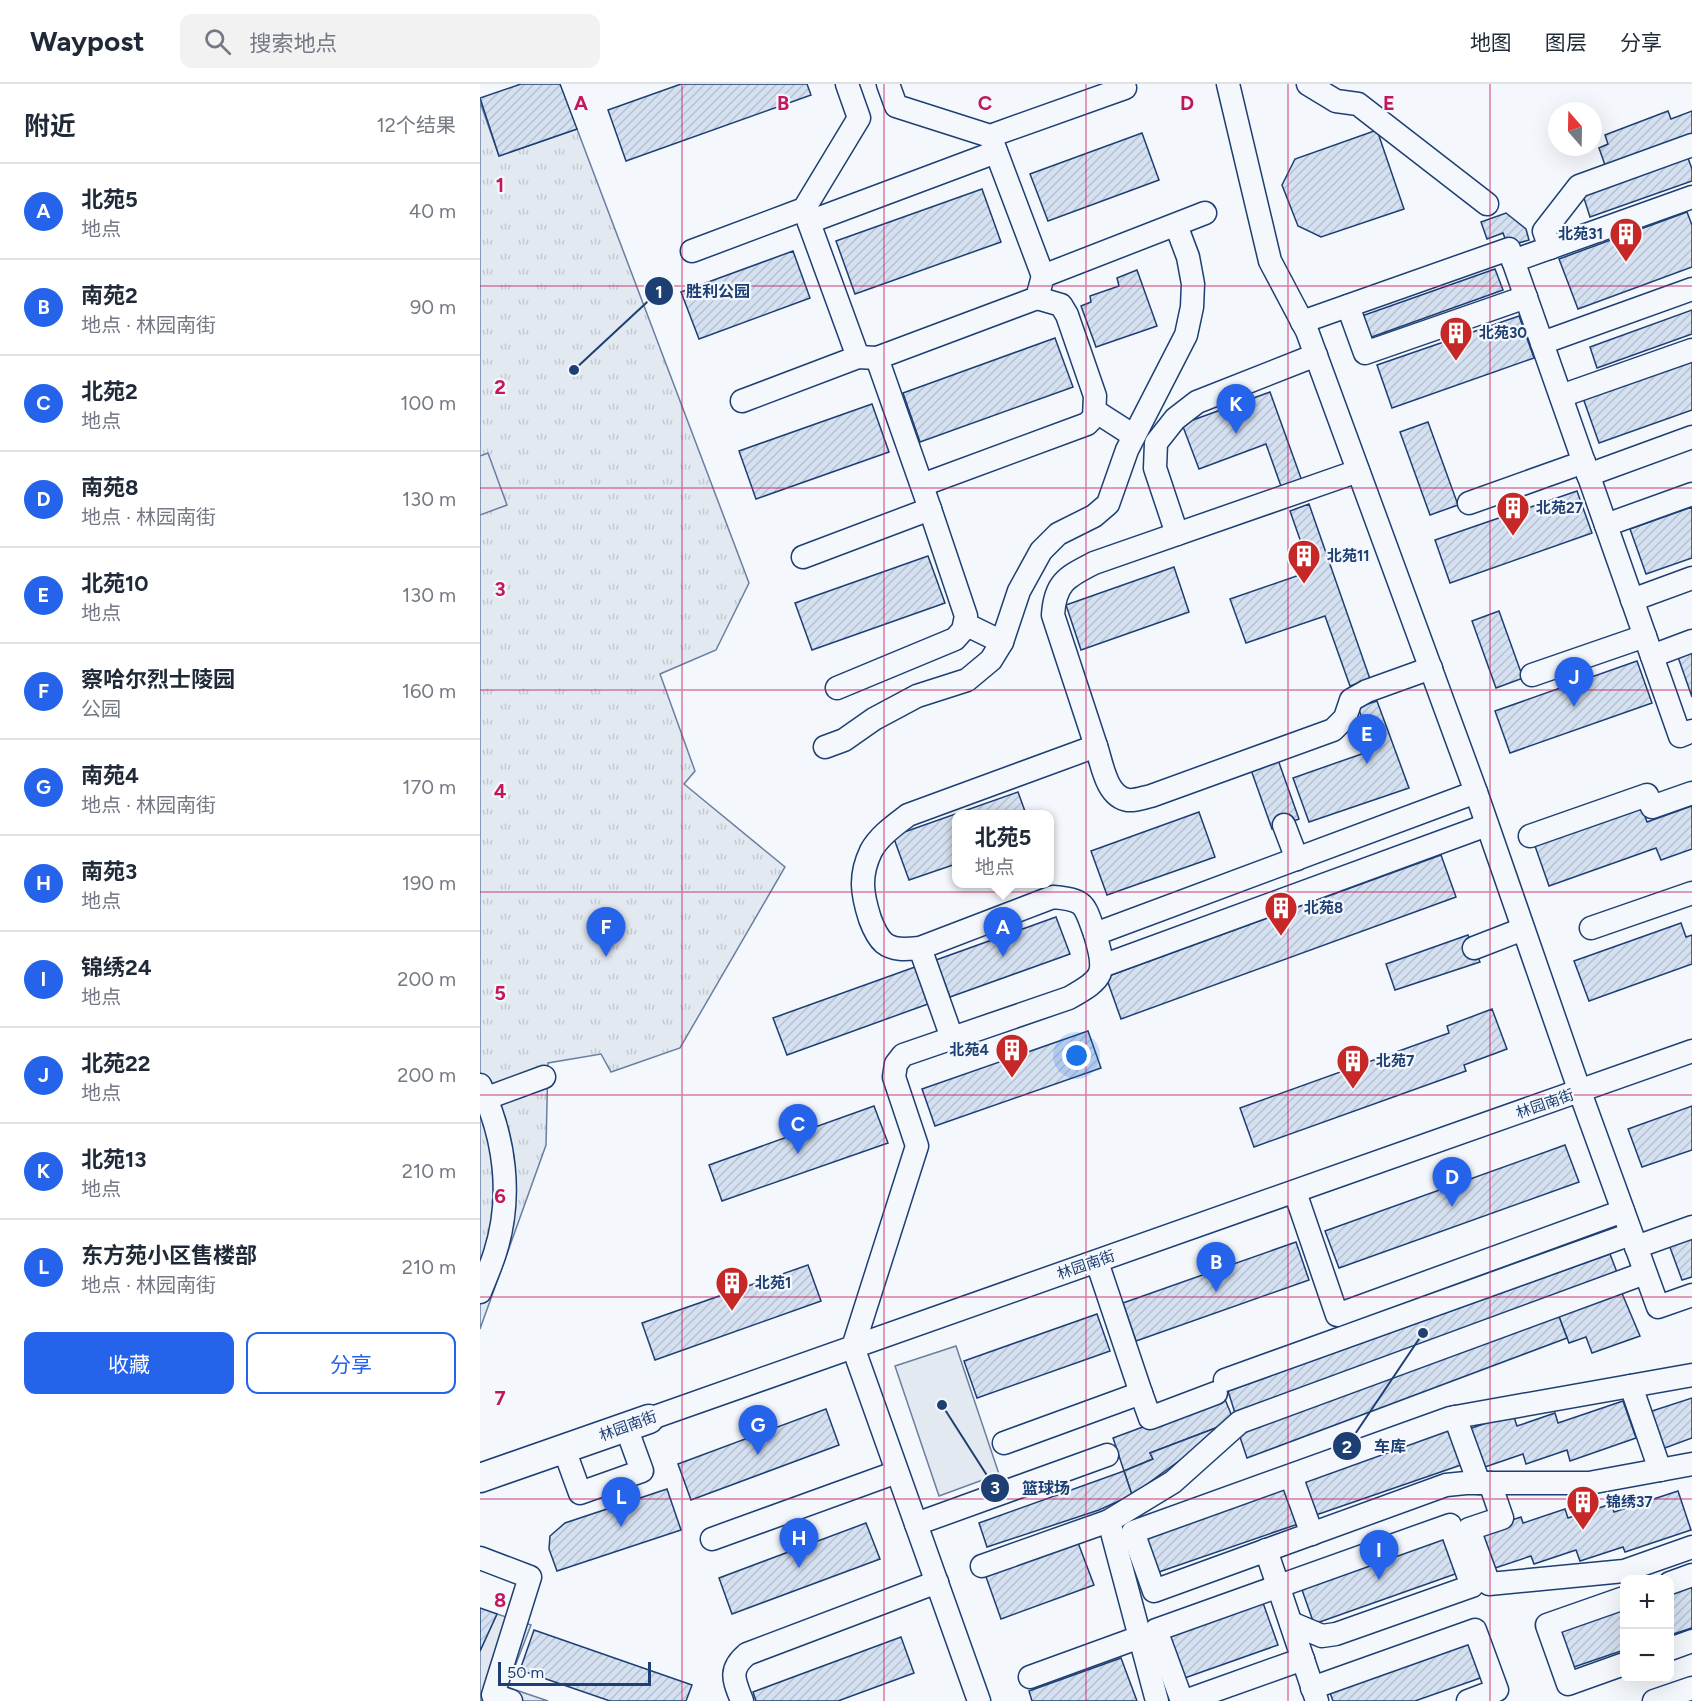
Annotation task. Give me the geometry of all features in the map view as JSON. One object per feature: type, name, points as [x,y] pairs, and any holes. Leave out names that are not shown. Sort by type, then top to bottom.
[{"type":"main road","name":"林园南街","points":[[480,1478],[638,1423]]},
{"type":"street","points":[[807,216],[859,118],[847,84]]},
{"type":"street","points":[[888,84],[896,106],[993,144],[1043,276],[1037,298]]},
{"type":"street","points":[[1228,84],[1270,261],[1302,322],[1316,355],[1476,792],[1580,1092],[1658,1307],[1692,1295]]},
{"type":"street","points":[[1308,84],[1336,101],[1358,104],[1487,204]]},
{"type":"street","points":[[692,251],[807,216],[993,144],[1125,88]]},
{"type":"street","points":[[1550,248],[1544,231],[1579,186],[1690,151]]},
{"type":"street","points":[[1514,261],[1692,197]]},
{"type":"street","points":[[1043,276],[1205,213]]},
{"type":"street","points":[[807,216],[921,485],[966,616],[963,630],[955,639],[837,688]]},
{"type":"street","points":[[825,747],[844,740],[874,718],[917,696],[966,680],[991,660],[1002,642],[1019,591],[1041,551],[1058,534],[1094,516],[1108,504],[1119,469],[1134,436],[1186,335],[1192,307],[1193,284],[1188,257],[1176,225]]},
{"type":"street","points":[[1302,322],[1509,249],[1680,736],[1692,731]]},
{"type":"street","points":[[1542,343],[1692,289]]},
{"type":"street","points":[[1348,306],[1365,353],[1526,297]]},
{"type":"street","points":[[742,401],[1037,298],[1061,305],[1067,315],[1095,396],[1094,417],[1087,424],[921,485]]},
{"type":"street","points":[[1561,396],[1692,350]]},
{"type":"street","points":[[1177,534],[1155,468],[1156,443],[1175,419],[1197,402],[1316,355]]},
{"type":"street","points":[[1095,411],[1134,436]]},
{"type":"street","points":[[1468,503],[1692,437]]},
{"type":"street","points":[[1358,471],[1094,563],[1069,576],[1054,596],[1053,615],[1110,786],[1116,794],[1129,800],[1152,796],[1332,730],[1345,718],[1352,700],[1367,691],[1431,668]]},
{"type":"street","points":[[1606,525],[1692,494]]},
{"type":"street","points":[[803,557],[930,509]]},
{"type":"street","points":[[1632,600],[1692,578]]},
{"type":"street","points":[[964,624],[1002,642]]},
{"type":"street","points":[[1532,675],[1648,646],[1692,642]]},
{"type":"street","points":[[979,1701],[853,1347],[917,1146],[894,1077],[896,1064],[903,1055],[1069,998],[1090,986],[1101,973],[1102,956],[1084,907],[1074,899],[1053,897],[920,948],[903,950],[885,944],[873,928],[862,895],[864,868],[872,848],[908,815],[1096,746]]},
{"type":"street","points":[[1095,934],[1476,792]]},
{"type":"street","points":[[1530,836],[1647,795],[1652,807],[1692,793]]},
{"type":"street","points":[[1284,825],[1297,859]]},
{"type":"street","points":[[1102,966],[1487,825]]},
{"type":"street","points":[[1591,928],[1692,893]]},
{"type":"street","points":[[1474,948],[1523,929]]},
{"type":"street","points":[[920,948],[952,1038]]},
{"type":"street","name":"林园南街","points":[[638,1423],[1692,1051]]},
{"type":"street","points":[[480,1292],[496,1253],[503,1220],[506,1188],[497,1126],[483,1092],[543,1077]]},
{"type":"street","points":[[1295,1192],[1337,1315],[1623,1211]]},
{"type":"street","points":[[1096,1262],[1150,1418],[1221,1386],[1634,1240],[1692,1227]]},
{"type":"street","points":[[982,1566],[1109,1521],[1173,1482],[1240,1422],[1645,1273]]},
{"type":"street","points":[[1690,1469],[1660,1470],[1588,1483],[1446,1485],[1154,1591],[1133,1532],[1455,1417],[1692,1375]]},
{"type":"street","points":[[1631,1386],[1660,1470]]},
{"type":"street","points":[[1004,1443],[1141,1393]]},
{"type":"street","points":[[1455,1417],[1502,1518],[1470,1529],[1489,1584],[1624,1571],[1692,1547]]},
{"type":"street","points":[[564,1449],[580,1493],[642,1471],[638,1423]]},
{"type":"street","points":[[916,1524],[1107,1455]]},
{"type":"street","points":[[712,1539],[897,1472]]},
{"type":"street","points":[[1290,1476],[1312,1534]]},
{"type":"street","points":[[1109,1521],[1157,1701]]},
{"type":"street","points":[[1291,1623],[1322,1636],[1336,1634],[1472,1586],[1450,1524],[1156,1630],[1184,1701],[1303,1659]]},
{"type":"street","points":[[1266,1550],[1315,1694],[1475,1630],[1497,1690],[1468,1701]]},
{"type":"street","points":[[480,1559],[530,1577],[493,1695],[512,1701]]},
{"type":"street","points":[[1674,1582],[1692,1575]]},
{"type":"street","points":[[742,1701],[734,1680],[734,1671],[739,1661],[747,1654],[937,1582]]},
{"type":"street","points":[[1620,1599],[1547,1625],[1568,1684],[1620,1665]]},
{"type":"street","points":[[1030,1677],[1140,1637]]},
{"type":"street","points":[[1674,1648],[1692,1641]]},
{"type":"street","points":[[1654,1701],[1692,1688]]},
{"type":"green space","points":[[480,102],[499,156],[577,129],[749,583],[716,650],[660,674],[695,771],[684,784],[785,867],[680,1048],[611,1072],[601,1054],[548,1063],[546,1145],[480,1329]]},
{"type":"green space","points":[[488,453],[507,505],[480,515],[480,456]]},
{"type":"green space","points":[[956,1346],[999,1474],[939,1496],[895,1366]]},
{"type":"shaded area","points":[[497,1614],[531,1625],[507,1687],[548,1701],[480,1701],[480,1651]]},
{"type":"building","points":[[521,84],[560,84],[577,129],[499,156],[480,98]]},
{"type":"building","points":[[681,84],[807,84],[811,95],[626,161],[608,110]]},
{"type":"building","points":[[1668,111],[1671,119],[1692,111],[1692,136],[1606,168],[1602,156],[1602,147],[1608,144],[1605,135]]},
{"type":"building","points":[[1377,130],[1404,209],[1321,237],[1298,226],[1282,185],[1295,159]]},
{"type":"building","points":[[1142,133],[1159,180],[1048,221],[1030,174]]},
{"type":"building","points":[[1688,158],[1692,169],[1692,181],[1590,217],[1583,195]]},
{"type":"building","points":[[982,189],[1001,242],[855,294],[836,241]]},
{"type":"building","name":"北苑31","points":[[1687,212],[1692,225],[1692,267],[1578,309],[1559,259]]},
{"type":"building","points":[[1506,213],[1526,229],[1529,240],[1508,246],[1503,233],[1487,239],[1481,222]]},
{"type":"building","points":[[793,251],[810,298],[699,339],[681,292]]},
{"type":"building","points":[[1495,269],[1503,290],[1366,339],[1359,317]]},
{"type":"building","points":[[1137,270],[1157,326],[1096,347],[1081,306],[1091,302],[1090,296],[1119,286],[1117,278]]},
{"type":"building","points":[[1692,310],[1692,334],[1597,368],[1590,347]]},
{"type":"building","name":"北苑30","points":[[1519,316],[1534,358],[1392,408],[1377,365]]},
{"type":"building","points":[[1055,338],[1073,387],[920,442],[903,393]]},
{"type":"building","points":[[1692,359],[1692,410],[1599,443],[1583,398]]},
{"type":"building","points":[[1270,392],[1302,481],[1282,489],[1266,444],[1199,469],[1182,424]]},
{"type":"building","points":[[872,404],[889,452],[756,499],[739,451]]},
{"type":"building","points":[[1428,422],[1458,505],[1430,515],[1400,432]]},
{"type":"building","name":"北苑27","points":[[1577,491],[1592,533],[1450,583],[1435,540]]},
{"type":"building","name":"北苑11","points":[[1309,504],[1370,679],[1350,686],[1325,616],[1246,643],[1230,599],[1311,571],[1290,511]]},
{"type":"building","points":[[1692,507],[1692,558],[1646,574],[1630,529]]},
{"type":"building","points":[[928,556],[945,603],[812,650],[795,603]]},
{"type":"building","points":[[1174,567],[1189,612],[1081,650],[1066,605]]},
{"type":"building","points":[[1499,611],[1523,678],[1496,688],[1472,621]]},
{"type":"building","points":[[1692,652],[1692,697],[1678,657]]},
{"type":"building","points":[[1637,661],[1652,703],[1510,753],[1495,711]]},
{"type":"building","points":[[1377,701],[1409,788],[1309,822],[1293,778],[1373,750],[1358,707]]},
{"type":"building","points":[[1277,757],[1299,819],[1272,829],[1250,767]]},
{"type":"building","points":[[1018,792],[1025,810],[967,810]]},
{"type":"building","points":[[1692,806],[1692,849],[1661,860],[1656,848],[1549,886],[1535,846],[1642,808],[1647,822]]},
{"type":"building","points":[[1199,812],[1215,857],[1107,895],[1091,851]]},
{"type":"building","points":[[952,815],[952,865],[909,880],[893,836]]},
{"type":"building","name":"北苑8","points":[[1441,855],[1456,897],[1121,1019],[1106,977]]},
{"type":"building","points":[[1056,917],[1070,954],[950,997],[936,960]]},
{"type":"building","points":[[1681,923],[1686,937],[1692,935],[1692,964],[1589,1001],[1574,961]]},
{"type":"building","points":[[1468,935],[1480,962],[1395,990],[1386,964]]},
{"type":"building","points":[[915,967],[928,1004],[787,1055],[773,1018]]},
{"type":"building","name":"北苑7","points":[[1492,1009],[1507,1049],[1464,1065],[1466,1071],[1254,1147],[1240,1108],[1449,1033],[1447,1026]]},
{"type":"building","name":"北苑4","points":[[1088,1031],[1101,1068],[935,1126],[922,1089]]},
{"type":"building","points":[[874,1106],[888,1143],[722,1201],[709,1165]]},
{"type":"building","points":[[1692,1106],[1692,1150],[1642,1167],[1628,1129]]},
{"type":"building","points":[[1565,1145],[1579,1182],[1339,1268],[1325,1231]]},
{"type":"building","points":[[1692,1233],[1692,1277],[1682,1280],[1668,1242]]},
{"type":"building","points":[[1296,1242],[1309,1280],[1136,1341],[1123,1303]]},
{"type":"building","points":[[1610,1254],[1618,1275],[1235,1413],[1228,1391]]},
{"type":"building","name":"北苑1","points":[[808,1265],[821,1301],[655,1360],[642,1323]]},
{"type":"building","points":[[1621,1291],[1640,1336],[1592,1353],[1586,1337],[1569,1343],[1558,1314]]},
{"type":"building","points":[[1097,1314],[1110,1351],[977,1398],[964,1361]]},
{"type":"building","points":[[1558,1314],[1567,1338],[1247,1458],[1238,1431]]},
{"type":"building","points":[[1224,1397],[1234,1421],[1150,1453],[1153,1459],[1124,1471],[1113,1438]]},
{"type":"building","points":[[1692,1398],[1692,1438],[1662,1449],[1649,1412]]},
{"type":"building","points":[[1623,1401],[1636,1438],[1570,1461],[1567,1450],[1526,1464],[1523,1454],[1479,1469],[1466,1430],[1513,1414],[1517,1426],[1555,1413],[1558,1423]]},
{"type":"building","points":[[826,1409],[839,1445],[691,1500],[678,1464]]},
{"type":"building","points":[[1234,1421],[1132,1495],[1124,1471],[1153,1459],[1150,1453]]},
{"type":"building","points":[[1448,1428],[1461,1465],[1316,1515],[1303,1478]]},
{"type":"building","points":[[1124,1471],[1132,1495],[1099,1510],[987,1547],[979,1523]]},
{"type":"building","points":[[1284,1487],[1298,1524],[1153,1574],[1140,1537]]},
{"type":"building","points":[[667,1489],[681,1530],[557,1571],[549,1549],[550,1536],[565,1523]]},
{"type":"building","name":"锦绣37","points":[[1678,1491],[1691,1530],[1625,1552],[1623,1547],[1580,1561],[1576,1550],[1534,1564],[1531,1556],[1489,1570],[1476,1532],[1521,1517],[1523,1523],[1565,1509],[1568,1518],[1611,1504],[1614,1512]]},
{"type":"building","points":[[866,1523],[880,1559],[732,1614],[719,1578]]},
{"type":"building","points":[[1445,1536],[1458,1573],[1314,1624],[1301,1587]]},
{"type":"building","points":[[1077,1540],[1094,1585],[1001,1619],[985,1574]]},
{"type":"building","points":[[1690,1583],[1692,1628],[1674,1634],[1674,1629],[1674,1589]]},
{"type":"building","points":[[1262,1600],[1278,1645],[1179,1680],[1163,1635]]},
{"type":"building","points":[[1620,1606],[1620,1651],[1568,1669],[1555,1629]]},
{"type":"building","points":[[480,1608],[497,1614],[480,1651]]},
{"type":"building","points":[[534,1630],[692,1685],[686,1701],[610,1701],[520,1670]]},
{"type":"building","points":[[901,1637],[914,1673],[838,1701],[756,1701],[753,1692]]},
{"type":"building","points":[[1473,1639],[1486,1676],[1415,1701],[1333,1701],[1329,1690]]},
{"type":"building","points":[[1121,1658],[1137,1701],[1032,1701],[1029,1691]]},
{"type":"place","name":"北苑31","points":[[1626,263]]},
{"type":"place","name":"北苑30","points":[[1456,362]]},
{"type":"place","name":"胜利公园","points":[[574,370]]},
{"type":"place","name":"北苑13","points":[[1236,434]]},
{"type":"place","name":"北苑27","points":[[1513,537]]},
{"type":"place","name":"北苑11","points":[[1304,585]]},
{"type":"place","name":"北苑22","points":[[1574,707]]},
{"type":"place","name":"北苑10","points":[[1367,764]]},
{"type":"place","name":"北苑8","points":[[1281,937]]},
{"type":"place","name":"察哈尔烈士陵园","points":[[606,957]]},
{"type":"place","name":"北苑5","points":[[1003,957]]},
{"type":"place","name":"北苑4","points":[[1012,1079]]},
{"type":"place","name":"北苑7","points":[[1353,1090]]},
{"type":"place","name":"北苑2","points":[[798,1154]]},
{"type":"place","name":"南苑8","points":[[1452,1207]]},
{"type":"place","name":"南苑2","points":[[1216,1292]]},
{"type":"place","name":"北苑1","points":[[732,1312]]},
{"type":"place","name":"车库","points":[[1423,1333]]},
{"type":"place","name":"篮球场","points":[[942,1405]]},
{"type":"place","name":"南苑4","points":[[758,1455]]},
{"type":"place","name":"东方苑小区售楼部","points":[[621,1527]]},
{"type":"place","name":"锦绣37","points":[[1583,1531]]},
{"type":"place","name":"南苑3","points":[[799,1568]]},
{"type":"place","name":"锦绣24","points":[[1379,1580]]}]
